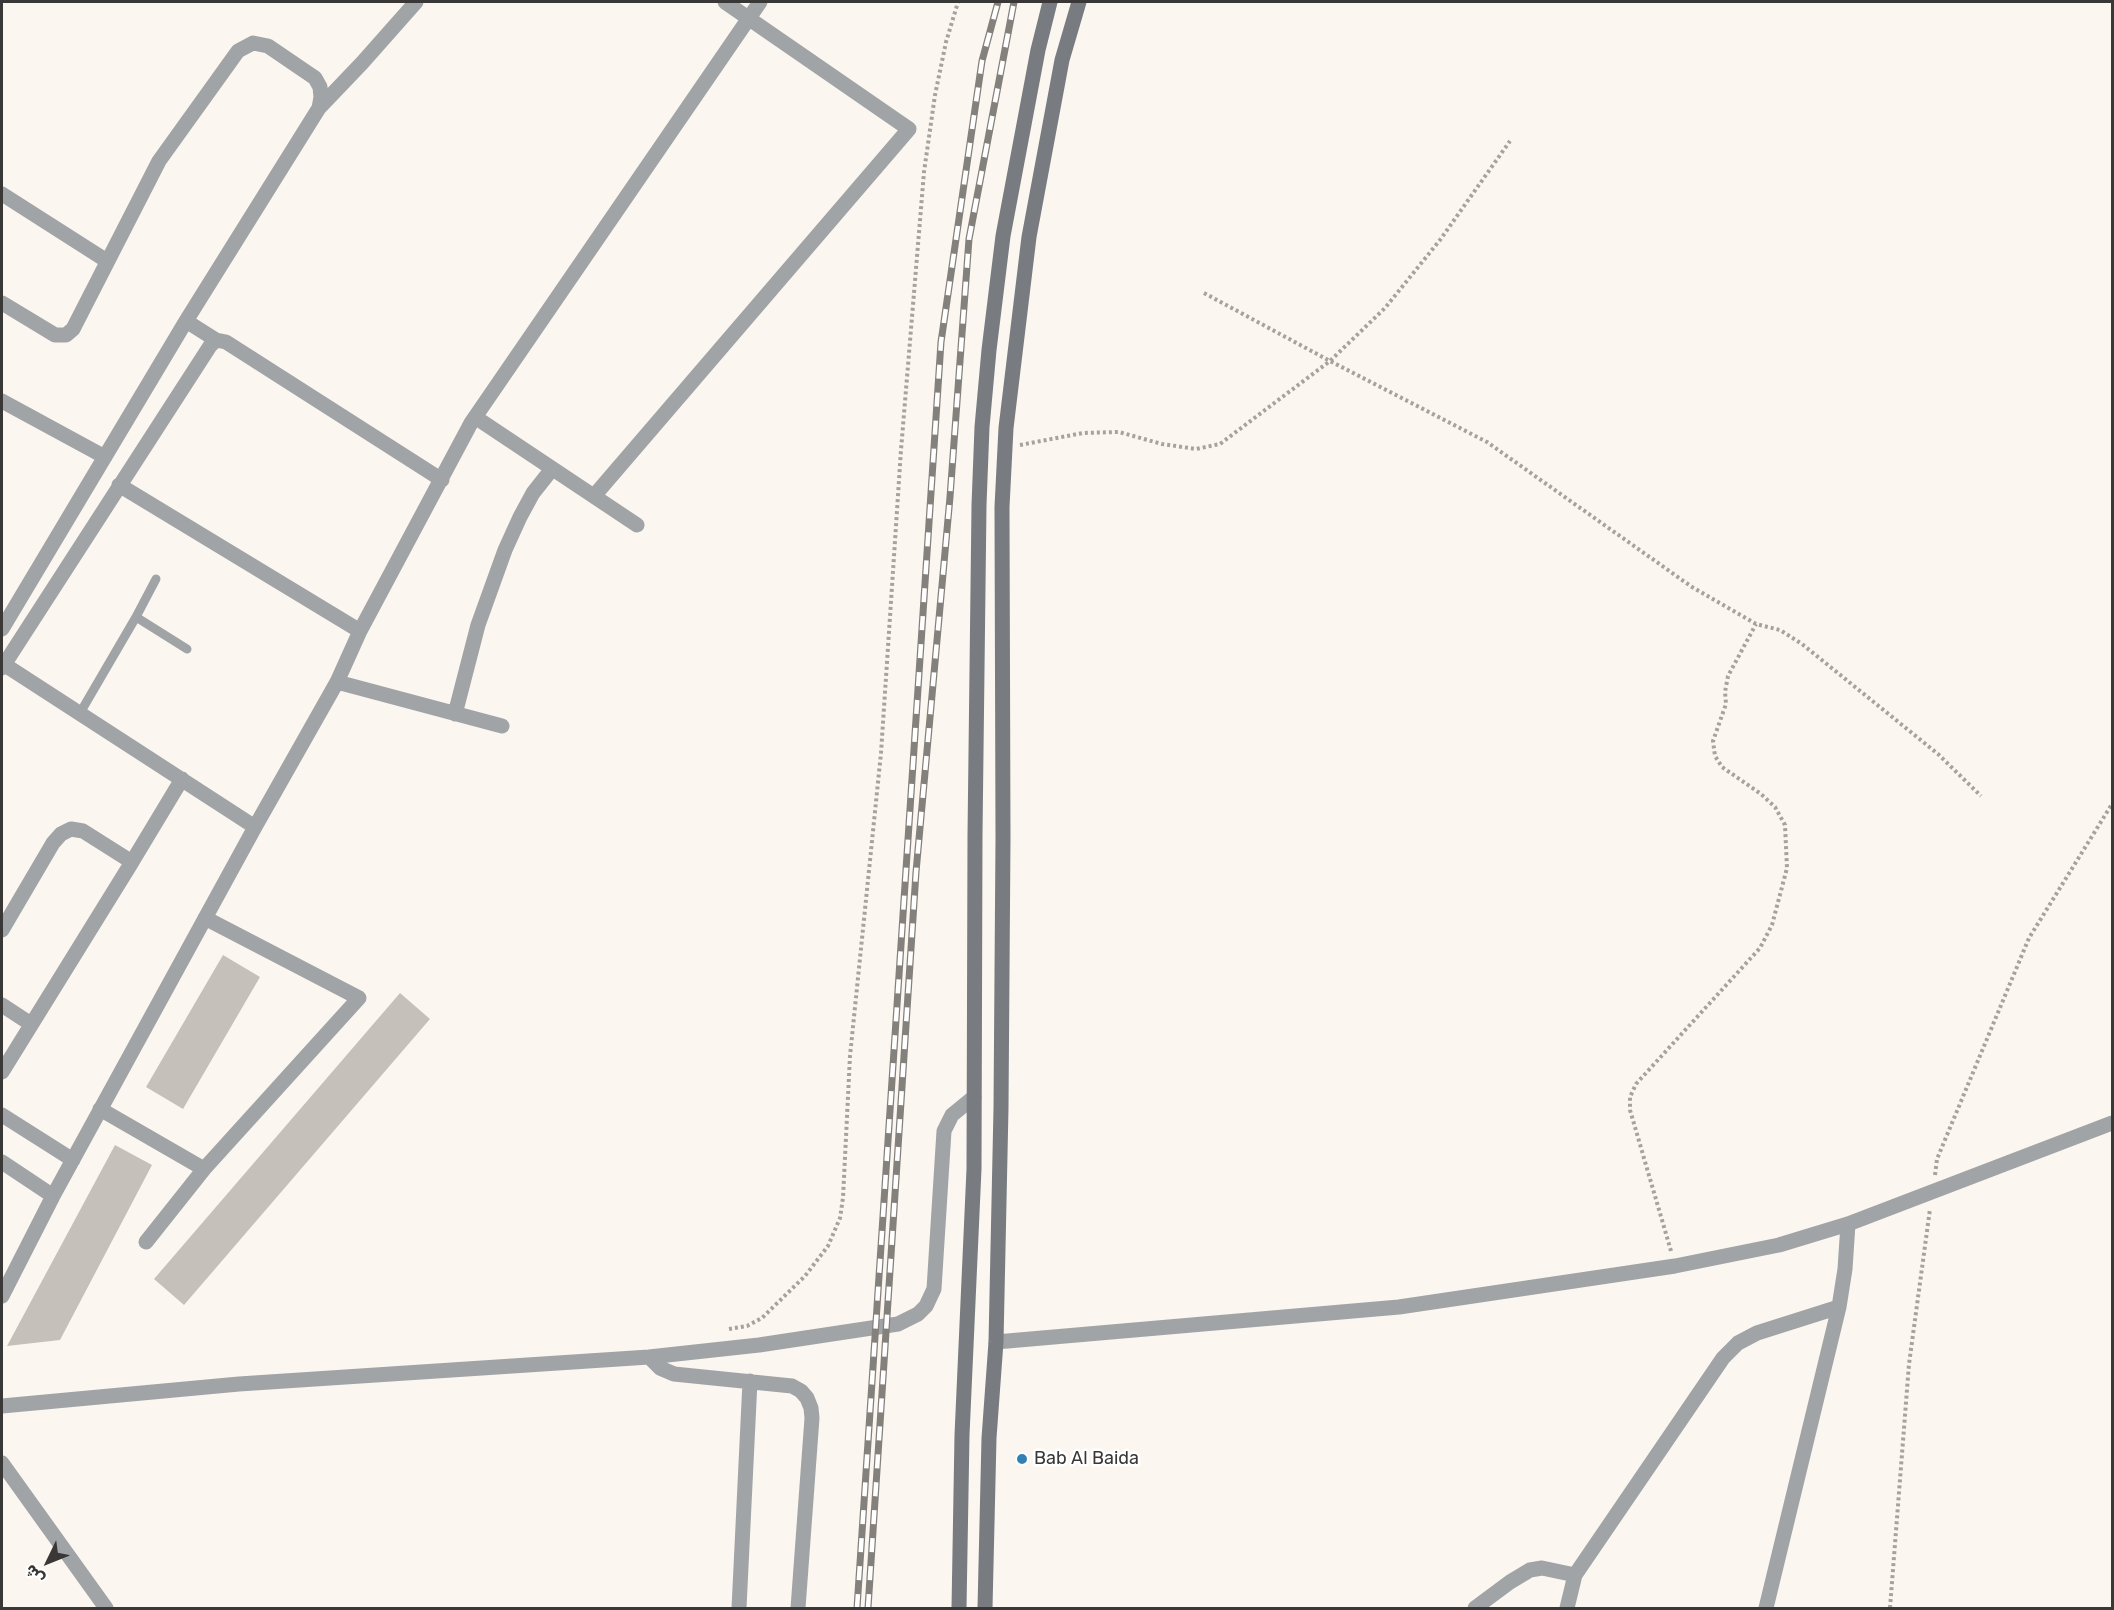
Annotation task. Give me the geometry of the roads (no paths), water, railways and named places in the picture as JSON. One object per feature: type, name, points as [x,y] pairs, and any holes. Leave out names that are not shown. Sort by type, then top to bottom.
[{"type":"street","points":[[2,629],[8,605],[25,590],[186,321],[319,108],[416,2]]},
{"type":"street","points":[[594,496],[909,129],[725,2]]},
{"type":"street","points":[[2,1296],[52,1196],[337,682],[360,631],[471,423],[760,2]]},
{"type":"street","points":[[959,1608],[962,1435],[974,1169],[977,623],[982,427],[1003,236],[1038,50],[1050,2]]},
{"type":"street","points":[[985,1608],[989,1438],[996,1342],[1001,1108],[1002,507],[1005,447],[1029,237],[1062,60],[1079,2]]},
{"type":"street","points":[[2,303],[56,335],[66,336],[73,330],[159,161],[238,51],[253,43],[268,46],[315,78],[320,87],[319,108]]},
{"type":"street","points":[[2,194],[107,261]]},
{"type":"street","points":[[186,321],[216,340],[226,342],[442,480]]},
{"type":"street","points":[[216,340],[2,665],[255,827]]},
{"type":"street","points":[[2,401],[105,457]]},
{"type":"street","points":[[475,419],[636,525]]},
{"type":"street","points":[[455,714],[478,626],[505,549],[524,509],[552,469]]},
{"type":"street","points":[[119,485],[360,631]]},
{"type":"street","points":[[25,590],[42,604]]},
{"type":"street","points":[[337,682],[502,726]]},
{"type":"street","points":[[2,1072],[182,779]]},
{"type":"street","points":[[2,930],[53,843],[61,834],[71,829],[83,831],[132,862]]},
{"type":"street","points":[[146,1242],[204,1169],[359,998],[205,918]]},
{"type":"street","points":[[2,1005],[32,1024]]},
{"type":"street","points":[[2,1406],[250,1383],[649,1357],[838,1334],[898,1324],[918,1314],[931,1298],[936,1280],[944,1131],[952,1115],[974,1096]]},
{"type":"street","points":[[100,1110],[204,1169]]},
{"type":"street","points":[[2,1115],[73,1160]]},
{"type":"street","points":[[996,1342],[1399,1307],[1675,1266],[1779,1245],[1848,1224],[2112,1123]]},
{"type":"street","points":[[2,1162],[52,1196]]},
{"type":"street","points":[[1766,1608],[1839,1307],[1845,1269],[1848,1224]]},
{"type":"street","points":[[1567,1608],[1575,1575],[1723,1358],[1738,1343],[1757,1333],[1839,1307]]},
{"type":"street","points":[[649,1357],[660,1368],[674,1374],[792,1386],[807,1398],[811,1408],[798,1608]]},
{"type":"street","points":[[739,1608],[750,1382]]},
{"type":"street","points":[[2,1463],[106,1608]]},
{"type":"street","points":[[1475,1608],[1530,1570],[1542,1568],[1575,1575]]},
{"type":"lane","points":[[80,713],[156,579]]},
{"type":"lane","points":[[136,617],[187,649]]},
{"type":"railway","points":[[857,1608],[941,342],[982,61],[998,2]]},
{"type":"railway","points":[[868,1608],[916,872],[950,497],[969,239],[1014,2]]},
{"type":"place","name":"Bab Al Baida","points":[[1022,1459]]}]
